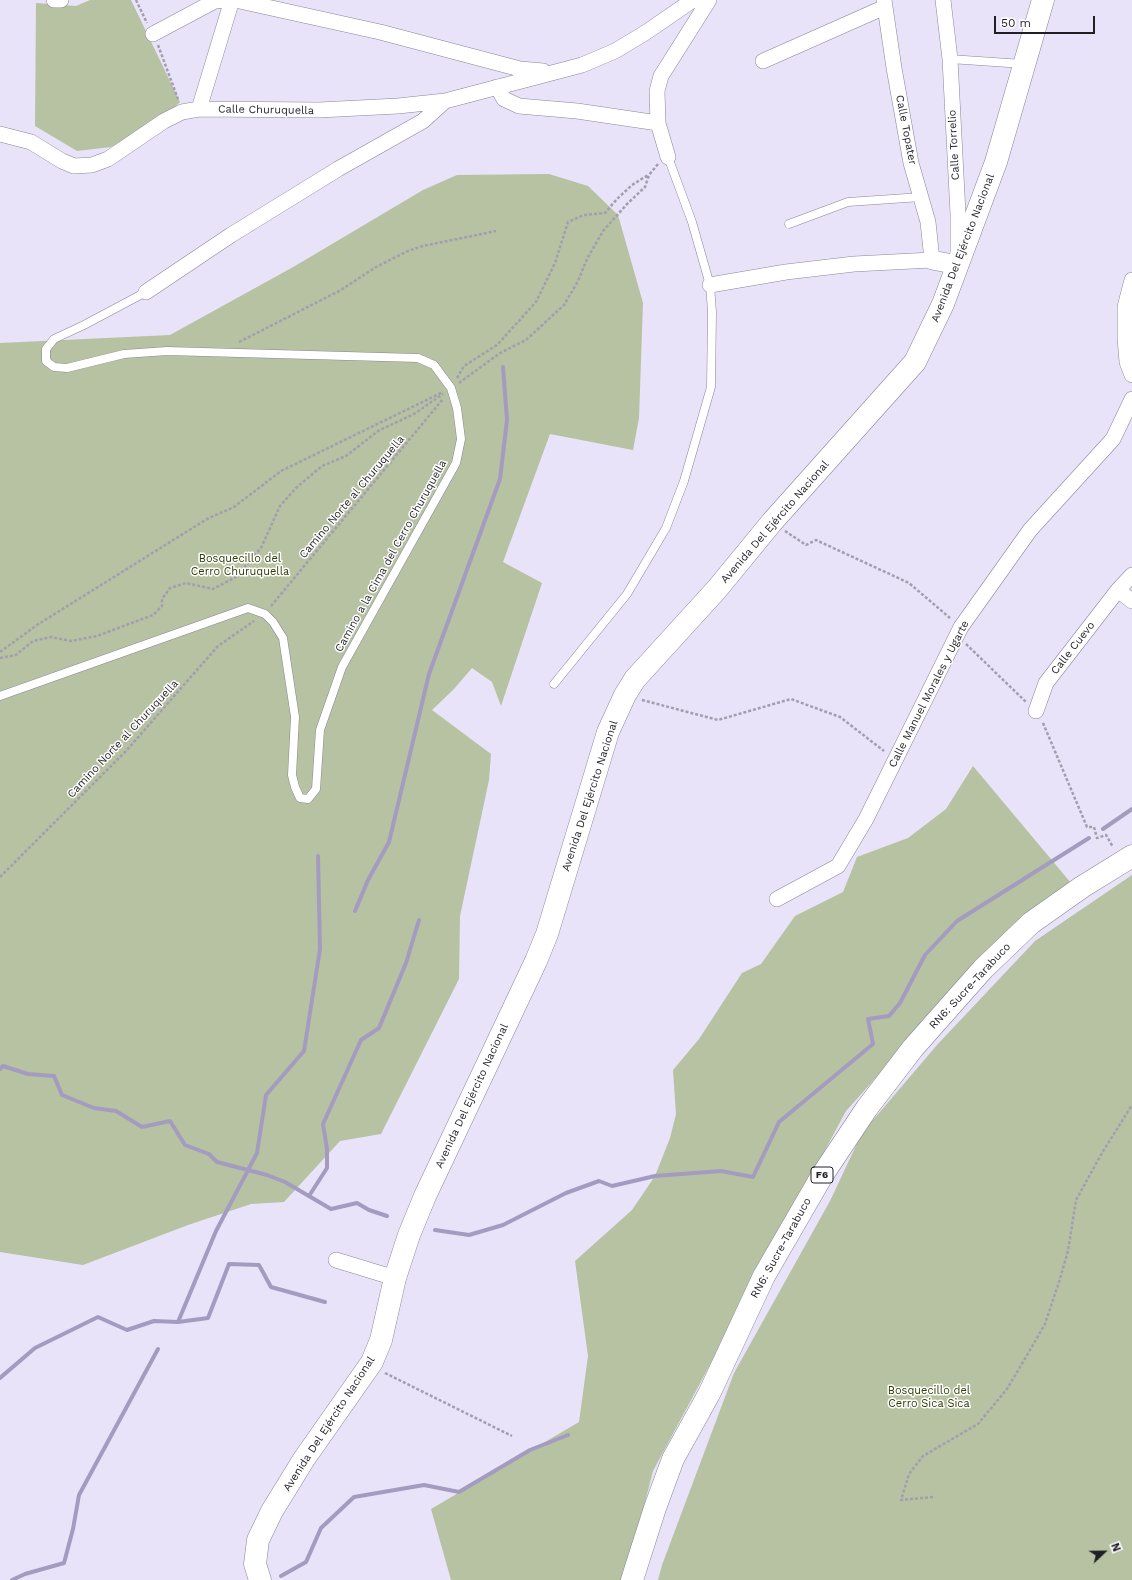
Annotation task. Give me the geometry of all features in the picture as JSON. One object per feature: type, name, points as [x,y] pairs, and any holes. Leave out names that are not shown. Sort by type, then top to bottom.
[{"type":"main road","name":"Avenida Del Ejército Nacional","points":[[260,1580],[255,1564],[258,1540],[272,1510],[304,1459],[370,1366],[381,1340],[395,1278],[409,1235],[425,1196],[536,961],[547,934],[608,732],[625,695],[635,679],[717,589],[772,522],[915,362],[943,304],[996,162],[1043,0]]},
{"type":"main road","name":"RN6: Sucre-Tarabuco","points":[[632,1580],[655,1508],[673,1459],[709,1394],[764,1276],[823,1174],[867,1108],[914,1048],[983,969],[1031,923],[1082,887],[1126,859]]},
{"type":"street","points":[[54,0],[62,0]]},
{"type":"street","points":[[153,34],[215,1],[227,0]]},
{"type":"street","points":[[199,109],[232,0]]},
{"type":"street","points":[[235,0],[380,32],[520,69],[550,72]]},
{"type":"street","name":"Calle Churuquella","points":[[0,134],[31,142],[62,162],[74,166],[92,165],[108,159],[164,121],[182,112],[199,109],[319,110],[398,106],[445,101],[582,64],[615,51],[645,33],[693,0]]},
{"type":"street","points":[[668,157],[658,123],[657,91],[661,76],[709,0]]},
{"type":"street","name":"Calle Torrelio","points":[[943,0],[950,59],[958,214],[958,265]]},
{"type":"street","points":[[763,61],[885,4]]},
{"type":"street","name":"Calle Topater","points":[[885,4],[894,68],[910,155],[928,222],[932,260]]},
{"type":"street","points":[[497,87],[504,99],[519,106],[578,111],[658,123]]},
{"type":"street","points":[[146,292],[231,235],[338,169],[423,121],[445,101]]},
{"type":"street","points":[[710,285],[786,272],[854,264],[932,260],[958,265]]},
{"type":"street","points":[[1132,280],[1125,307],[1125,338],[1127,362],[1132,375]]},
{"type":"street","name":"Calle Manuel Morales y Ugarte","points":[[776,899],[838,866],[866,819],[960,631],[1030,530],[1113,439],[1132,399]]},
{"type":"street","name":"Calle Cuevo","points":[[1036,712],[1046,684],[1118,590],[1132,575]]},
{"type":"street","points":[[1118,590],[1132,601]]},
{"type":"street","points":[[336,1260],[395,1278]]},
{"type":"lane","points":[[950,59],[1024,64]]},
{"type":"lane","points":[[554,684],[627,594],[666,528],[684,481],[711,387],[712,312],[710,285],[692,222],[668,157]]},
{"type":"lane","points":[[789,224],[848,202],[921,197]]},
{"type":"lane","name":"Camino a la Cima del Cerro Churuquella","points":[[146,292],[54,339],[46,348],[46,360],[54,367],[67,368],[124,354],[167,351],[418,358],[434,364],[451,388],[457,408],[461,439],[456,463],[342,666],[320,730],[316,789],[308,799],[300,798],[295,788],[292,775],[295,718],[283,638],[273,622],[265,614]]},
{"type":"lane","points":[[0,696],[248,608],[265,614]]},
{"type":"path","points":[[136,0],[153,34],[182,112]]},
{"type":"path","name":"Camino Norte al Churuquella","points":[[0,877],[126,751],[218,646],[265,614],[428,419],[451,388],[500,353],[526,340],[564,305],[603,231],[627,204],[645,187],[649,175],[656,165],[668,157]]},
{"type":"path","points":[[0,658],[16,655],[33,641],[51,637],[71,641],[97,636],[153,616],[162,606],[162,599],[170,588],[186,583],[213,589],[236,577],[261,548],[280,506],[297,487],[322,466],[346,456],[378,431],[414,414],[451,388],[464,366],[497,345],[536,302],[554,263],[568,222],[584,215],[605,213],[632,185],[649,175]]},
{"type":"path","points":[[219,352],[341,290],[376,267],[408,251],[423,246],[496,231]]},
{"type":"path","points":[[0,652],[38,624],[207,519],[234,507],[281,471],[451,388]]},
{"type":"path","points":[[772,522],[806,545],[816,540],[909,584],[960,631],[1036,712],[1044,725],[1087,827],[1094,827],[1098,838],[1106,835],[1126,859]]},
{"type":"path","points":[[625,695],[718,720],[791,699],[840,717],[896,760]]},
{"type":"path","points":[[933,1497],[901,1500],[910,1474],[923,1456],[978,1424],[1007,1389],[1022,1364],[1044,1324],[1059,1282],[1068,1251],[1076,1200],[1102,1153],[1132,1105]]},
{"type":"path","points":[[370,1366],[512,1436]]},
{"type":"green space","points":[[90,0],[131,0],[180,102],[165,116],[111,147],[77,151],[35,126],[36,3],[76,6]]},
{"type":"green space","name":"Bosquecillo del Cerro Churuquella","points":[[549,174],[588,186],[618,215],[643,303],[639,418],[633,450],[550,434],[503,562],[542,583],[501,706],[492,682],[472,668],[454,689],[432,710],[491,754],[489,780],[460,916],[459,979],[381,1134],[340,1141],[284,1202],[251,1204],[188,1225],[83,1265],[0,1252],[0,343],[170,335],[295,266],[423,190],[457,175]]},
{"type":"green space","points":[[973,766],[1071,883],[916,1033],[846,1111],[653,1471],[625,1580],[451,1580],[431,1509],[579,1422],[588,1356],[575,1261],[632,1210],[655,1176],[670,1138],[676,1114],[673,1070],[699,1039],[742,973],[761,964],[795,916],[843,892],[857,857],[908,838],[946,809]]},
{"type":"green space","name":"Bosquecillo del Cerro Sica Sica","points":[[1132,875],[1132,1580],[658,1580],[662,1565],[734,1373],[830,1201],[862,1133],[937,1045],[1035,941]]},
{"type":"waterway","points":[[355,911],[368,880],[389,842],[429,674],[500,479],[507,420],[503,367]]},
{"type":"waterway","points":[[1103,829],[1132,809]]},
{"type":"waterway","points":[[435,1230],[469,1235],[503,1225],[566,1193],[599,1181],[612,1186],[655,1176],[721,1171],[753,1177],[779,1122],[873,1044],[868,1019],[889,1016],[900,1003],[925,955],[957,921],[1089,838]]},
{"type":"waterway","points":[[178,1322],[216,1231],[257,1153],[266,1095],[304,1051],[320,949],[318,856]]},
{"type":"waterway","points":[[309,1196],[327,1168],[327,1149],[323,1124],[361,1040],[379,1028],[406,963],[419,920]]},
{"type":"waterway","points":[[0,1069],[3,1066],[28,1074],[54,1076],[62,1095],[94,1108],[116,1111],[142,1127],[170,1121],[185,1145],[209,1154],[217,1162],[267,1175],[285,1182],[331,1209],[357,1203],[369,1210],[387,1216]]},
{"type":"waterway","points":[[0,1378],[35,1348],[98,1317],[127,1330],[154,1321],[178,1322],[208,1318],[229,1264],[259,1265],[271,1287],[325,1302]]},
{"type":"waterway","points":[[12,1580],[25,1574],[64,1563],[73,1529],[79,1495],[158,1349]]},
{"type":"waterway","points":[[281,1576],[306,1562],[321,1528],[354,1497],[424,1485],[459,1492],[530,1450],[568,1435]]}]
